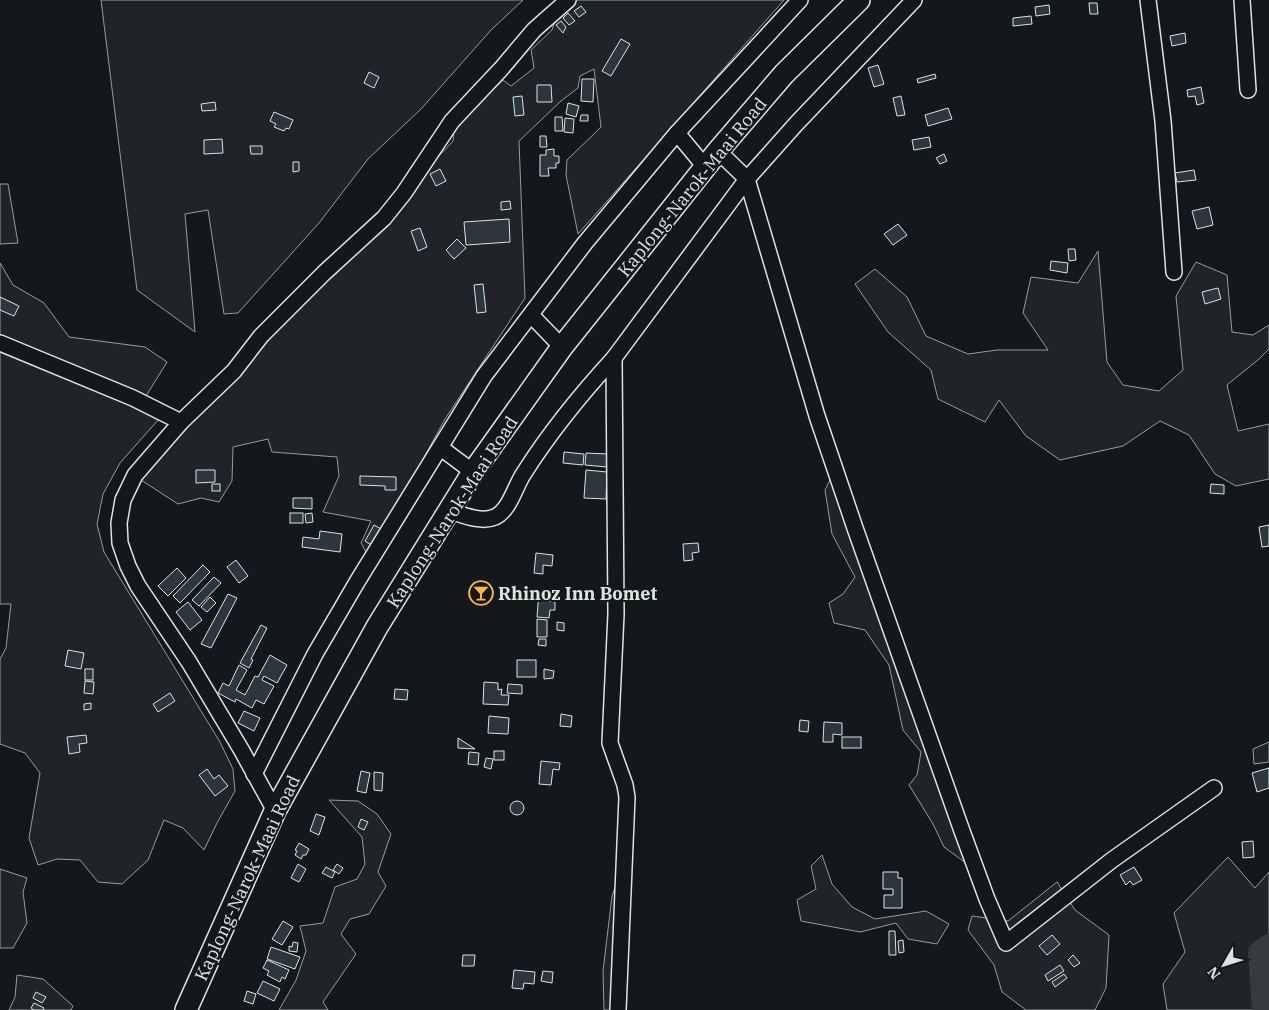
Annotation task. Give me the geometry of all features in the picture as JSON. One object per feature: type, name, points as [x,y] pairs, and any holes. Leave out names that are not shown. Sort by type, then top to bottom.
[{"type":"highway","name":"Kaplong-Narok-Maai Road","points":[[186,1010],[275,811],[377,627],[473,472],[562,347],[712,159],[784,74],[858,0]]},
{"type":"street","points":[[275,811],[189,662],[138,586],[128,566],[120,542],[119,523],[123,500],[135,475],[181,422],[234,371],[261,336],[324,272],[384,218],[404,193],[452,121],[501,69],[534,30],[568,0]]},
{"type":"street","points":[[254,774],[315,654],[392,524],[484,376],[585,243],[677,133],[800,0]]},
{"type":"street","points":[[450,511],[481,519],[494,518],[501,513],[507,506],[523,474],[545,442],[590,384],[614,358],[747,179],[809,110],[914,0]]},
{"type":"street","points":[[1148,0],[1163,121],[1174,272]]},
{"type":"street","points":[[1242,0],[1248,90]]},
{"type":"street","points":[[677,133],[712,159],[747,179],[817,416],[854,528],[958,822],[1006,943],[1112,860],[1214,788]]},
{"type":"street","points":[[531,315],[562,347]]},
{"type":"street","points":[[0,343],[133,398],[181,422]]},
{"type":"street","points":[[614,358],[616,614],[610,743],[625,785],[627,797],[618,1010]]},
{"type":"street","points":[[441,448],[473,472]]},
{"type":"shaded area","points":[[101,0],[523,0],[491,30],[421,109],[368,159],[319,223],[238,313],[224,314],[208,210],[185,214],[195,332],[137,290]]},
{"type":"shaded area","points":[[577,0],[784,0],[578,234],[566,175],[567,160],[601,127],[594,69],[580,76],[578,88],[561,101],[519,141],[525,298],[445,419],[375,547],[366,552],[361,543],[371,521],[323,512],[339,476],[337,457],[272,452],[268,439],[233,447],[232,481],[219,502],[201,498],[178,504],[141,480],[181,431],[231,382],[309,295],[453,141],[454,128],[503,80],[511,86],[534,68],[531,50],[552,30],[555,21]]},
{"type":"shaded area","points":[[0,184],[8,184],[18,243],[0,244]]},
{"type":"shaded area","points":[[1098,251],[1107,362],[1123,385],[1159,391],[1183,370],[1176,296],[1196,262],[1227,275],[1232,332],[1253,335],[1269,325],[1269,349],[1227,385],[1238,431],[1269,424],[1269,479],[1236,486],[1215,474],[1189,435],[1160,421],[1123,446],[1060,460],[1026,436],[999,400],[985,422],[938,399],[931,370],[888,332],[855,284],[875,269],[907,297],[926,336],[968,354],[997,350],[1048,350],[1023,313],[1031,277],[1078,283]]},
{"type":"shaded area","points":[[0,263],[13,285],[44,303],[69,337],[145,347],[167,362],[146,396],[0,338]]},
{"type":"shaded area","points":[[0,352],[84,384],[159,419],[120,463],[103,494],[97,524],[104,552],[220,742],[233,769],[235,791],[204,850],[183,828],[164,820],[148,860],[122,884],[98,882],[80,860],[57,859],[38,865],[29,838],[40,773],[25,753],[0,744],[0,659],[6,648],[11,604],[0,604]]},
{"type":"shaded area","points":[[832,476],[970,866],[944,847],[933,824],[909,785],[917,775],[921,752],[903,730],[889,665],[865,630],[834,623],[829,603],[843,594],[855,577],[832,534],[825,490]]},
{"type":"shaded area","points":[[1269,742],[1269,762],[1254,764],[1253,749]]},
{"type":"shaded area","points":[[329,800],[358,801],[377,814],[391,834],[378,872],[386,886],[369,914],[350,919],[341,934],[356,954],[323,1002],[328,1010],[279,1010],[296,980],[306,951],[300,926],[323,923],[335,887],[357,879],[365,864],[362,837]]},
{"type":"shaded area","points":[[822,855],[832,884],[852,907],[875,919],[926,911],[949,924],[937,944],[908,939],[896,923],[860,932],[801,921],[797,900],[816,889],[811,866]]},
{"type":"shaded area","points":[[1228,857],[1255,888],[1269,872],[1269,1010],[1167,1010],[1163,984],[1185,952],[1174,913]]},
{"type":"shaded area","points":[[0,869],[27,878],[23,892],[27,923],[13,948],[0,948]]},
{"type":"shaded area","points":[[621,870],[615,1010],[604,1010],[603,971],[612,896]]},
{"type":"shaded area","points":[[1057,882],[1075,910],[1109,935],[1106,988],[1095,1010],[1026,1010],[1002,992],[994,965],[968,930],[972,916],[1008,921]]},
{"type":"shaded area","points":[[17,975],[43,979],[73,1006],[71,1010],[9,1010],[15,997]]},
{"type":"building","points":[[1089,3],[1097,3],[1098,14],[1090,14]]},
{"type":"building","points":[[1049,5],[1050,14],[1036,16],[1035,7]]},
{"type":"building","points":[[581,6],[586,12],[579,17],[574,11]]},
{"type":"building","points":[[568,13],[575,21],[569,25],[563,18]]},
{"type":"building","points":[[1031,16],[1032,24],[1013,26],[1013,18]]},
{"type":"building","points":[[561,21],[566,27],[563,33],[556,25]]},
{"type":"building","points":[[1185,33],[1186,43],[1172,46],[1170,36]]},
{"type":"building","points":[[621,39],[630,44],[611,76],[602,71]]},
{"type":"building","points":[[878,65],[884,84],[874,87],[868,68]]},
{"type":"building","points":[[369,72],[379,77],[374,88],[364,83]]},
{"type":"building","points":[[935,74],[936,78],[918,83],[917,79]]},
{"type":"building","points":[[582,79],[594,79],[593,102],[581,101]]},
{"type":"building","points":[[537,85],[551,85],[552,102],[537,102]]},
{"type":"building","points":[[1201,87],[1204,103],[1197,105],[1195,96],[1188,97],[1187,90]]},
{"type":"building","points":[[522,96],[524,115],[515,116],[513,97]]},
{"type":"building","points":[[901,96],[905,115],[897,116],[893,98]]},
{"type":"building","points":[[215,102],[216,110],[202,111],[201,104]]},
{"type":"building","points":[[568,103],[579,106],[576,117],[566,114]]},
{"type":"building","points":[[948,108],[952,119],[928,126],[925,115]]},
{"type":"building","points":[[274,112],[293,120],[289,129],[286,128],[284,131],[274,127],[276,124],[270,121]]},
{"type":"building","points":[[581,115],[588,115],[588,121],[580,121]]},
{"type":"building","points":[[555,117],[562,117],[563,131],[555,131]]},
{"type":"building","points":[[565,118],[574,119],[573,133],[564,132]]},
{"type":"building","points":[[540,136],[546,136],[547,147],[540,147]]},
{"type":"building","points":[[929,137],[931,147],[914,150],[912,140]]},
{"type":"building","points":[[222,139],[223,153],[204,154],[204,140]]},
{"type":"building","points":[[250,146],[262,146],[262,154],[251,154]]},
{"type":"building","points":[[554,149],[554,156],[559,156],[559,163],[556,163],[556,168],[548,168],[549,176],[540,176],[540,155],[546,155],[546,150]]},
{"type":"building","points":[[944,154],[947,161],[940,164],[936,158]]},
{"type":"building","points":[[293,162],[299,162],[299,171],[293,172]]},
{"type":"building","points":[[440,169],[446,181],[436,186],[430,174]]},
{"type":"building","points":[[1194,170],[1196,180],[1177,182],[1175,173]]},
{"type":"building","points":[[510,201],[511,209],[501,210],[501,202]]},
{"type":"building","points":[[1209,207],[1213,225],[1197,229],[1192,211]]},
{"type":"building","points":[[509,219],[510,242],[466,245],[464,222]]},
{"type":"building","points":[[898,224],[907,235],[893,245],[884,234]]},
{"type":"building","points":[[420,228],[427,247],[418,251],[411,231]]},
{"type":"building","points":[[457,239],[466,248],[454,259],[446,250]]},
{"type":"building","points":[[1068,249],[1075,249],[1076,260],[1069,261]]},
{"type":"building","points":[[1051,261],[1068,263],[1067,273],[1050,270]]},
{"type":"building","points":[[483,284],[486,312],[477,313],[474,285]]},
{"type":"building","points":[[1218,288],[1221,299],[1205,304],[1202,292]]},
{"type":"building","points":[[0,297],[19,306],[14,316],[0,310]]},
{"type":"building","points":[[564,452],[584,454],[583,465],[563,463]]},
{"type":"building","points":[[586,453],[608,454],[607,467],[585,465]]},
{"type":"building","points":[[196,470],[215,470],[215,482],[196,483]]},
{"type":"building","points":[[586,470],[607,472],[606,499],[584,498]]},
{"type":"building","points":[[360,476],[396,477],[396,490],[385,490],[385,486],[360,485]]},
{"type":"building","points":[[212,484],[220,484],[220,491],[212,491]]},
{"type":"building","points":[[1211,484],[1224,485],[1224,494],[1210,493]]},
{"type":"building","points":[[293,498],[312,498],[312,509],[293,508]]},
{"type":"building","points":[[290,513],[303,513],[303,523],[290,523]]},
{"type":"building","points":[[312,513],[313,522],[306,523],[305,514]]},
{"type":"building","points":[[374,525],[383,530],[373,546],[365,541]]},
{"type":"building","points":[[1269,525],[1269,546],[1262,547],[1259,527]]},
{"type":"building","points":[[320,531],[342,534],[340,552],[302,547],[303,537],[319,539]]},
{"type":"building","points":[[698,543],[699,552],[692,553],[693,560],[684,561],[683,544]]},
{"type":"building","points":[[536,553],[553,555],[552,566],[543,565],[543,574],[534,573]]},
{"type":"building","points":[[236,560],[248,576],[239,583],[227,567]]},
{"type":"building","points":[[203,565],[210,572],[180,603],[173,596]]},
{"type":"building","points":[[177,568],[186,578],[168,596],[158,586]]},
{"type":"building","points":[[214,577],[221,583],[199,606],[192,600]]},
{"type":"building","points":[[539,592],[550,593],[549,601],[555,602],[555,610],[550,610],[549,618],[537,617]]},
{"type":"building","points":[[228,594],[237,598],[211,648],[201,644]]},
{"type":"building","points":[[210,597],[216,603],[207,612],[201,607]]},
{"type":"building","points":[[188,602],[202,620],[190,630],[176,612]]},
{"type":"building","points":[[537,619],[547,620],[547,637],[537,637]]},
{"type":"building","points":[[557,622],[564,623],[564,631],[557,630]]},
{"type":"building","points":[[261,625],[267,628],[251,659],[253,660],[249,668],[240,663]]},
{"type":"building","points":[[539,639],[546,639],[546,646],[538,645]]},
{"type":"building","points":[[68,650],[84,653],[81,669],[65,666]]},
{"type":"building","points":[[270,655],[287,665],[277,683],[264,676],[262,680],[274,686],[264,704],[256,700],[252,708],[236,699],[235,702],[218,693],[223,683],[229,686],[239,665],[247,670],[236,690],[245,695],[255,676],[258,677]]},
{"type":"building","points":[[517,660],[536,660],[536,677],[517,677]]},
{"type":"building","points":[[85,669],[93,669],[93,680],[85,680]]},
{"type":"building","points":[[544,669],[554,671],[553,678],[544,679]]},
{"type":"building","points":[[85,681],[94,682],[93,694],[84,693]]},
{"type":"building","points":[[484,682],[498,683],[498,690],[502,689],[501,695],[509,695],[508,705],[483,704]]},
{"type":"building","points":[[508,684],[522,685],[522,694],[507,693]]},
{"type":"building","points":[[395,689],[408,690],[407,700],[394,699]]},
{"type":"building","points":[[170,693],[175,701],[158,712],[153,704]]},
{"type":"building","points":[[91,703],[91,709],[84,710],[84,704]]},
{"type":"building","points":[[244,711],[260,718],[254,731],[238,723]]},
{"type":"building","points":[[561,714],[572,716],[571,727],[560,726]]},
{"type":"building","points":[[489,716],[509,718],[508,734],[488,733]]},
{"type":"building","points":[[800,720],[809,721],[808,732],[799,731]]},
{"type":"building","points":[[824,722],[842,723],[842,735],[833,734],[833,742],[823,742]]},
{"type":"building","points":[[86,735],[87,743],[79,744],[80,752],[69,754],[67,737]]},
{"type":"building","points":[[842,737],[861,737],[861,748],[842,748]]},
{"type":"building","points":[[458,738],[475,749],[458,748]]},
{"type":"building","points":[[494,751],[504,751],[504,760],[494,760]]},
{"type":"building","points":[[469,752],[479,753],[478,765],[468,764]]},
{"type":"building","points":[[486,758],[493,759],[491,769],[484,767]]},
{"type":"building","points":[[541,761],[560,763],[559,770],[553,769],[551,785],[539,784]]},
{"type":"building","points":[[1269,768],[1269,788],[1257,792],[1252,773]]},
{"type":"building","points":[[207,769],[214,779],[219,775],[228,786],[215,796],[199,775]]},
{"type":"building","points":[[361,771],[370,773],[366,793],[357,791]]},
{"type":"building","points":[[374,772],[383,773],[382,791],[374,790]]},
{"type":"building","points":[[517,801],[522,803],[524,808],[522,813],[517,815],[512,813],[510,808],[512,803]]},
{"type":"building","points":[[316,814],[325,817],[319,835],[310,831]]},
{"type":"building","points":[[361,819],[368,822],[364,830],[358,827]]},
{"type":"building","points":[[1253,841],[1254,857],[1243,858],[1242,842]]},
{"type":"building","points":[[299,843],[309,849],[301,859],[295,855],[297,851],[295,850]]},
{"type":"building","points":[[298,864],[306,869],[299,882],[291,878]]},
{"type":"building","points":[[337,864],[343,868],[339,874],[333,870]]},
{"type":"building","points":[[326,867],[335,872],[332,878],[322,873]]},
{"type":"building","points":[[1134,867],[1142,880],[1133,885],[1130,881],[1126,885],[1120,875]]},
{"type":"building","points":[[883,872],[898,872],[898,878],[902,878],[902,908],[884,908],[884,895],[893,895],[893,889],[883,889]]},
{"type":"building","points":[[283,921],[293,927],[282,945],[272,939]]},
{"type":"building","points":[[889,931],[895,931],[896,955],[889,955]]},
{"type":"building","points":[[1052,935],[1060,944],[1047,955],[1039,946]]},
{"type":"building","points":[[903,940],[904,952],[899,953],[898,941]]},
{"type":"building","points":[[293,942],[298,943],[297,952],[289,951],[289,946],[292,947]]},
{"type":"building","points":[[271,947],[300,957],[295,969],[267,959]]},
{"type":"building","points":[[463,955],[475,955],[474,966],[462,966]]},
{"type":"building","points":[[1073,955],[1080,963],[1074,967],[1068,960]]},
{"type":"building","points":[[267,960],[289,970],[285,979],[282,977],[280,982],[267,975],[269,971],[263,968]]},
{"type":"building","points":[[1060,965],[1064,971],[1048,981],[1045,975]]},
{"type":"building","points":[[514,970],[535,972],[534,984],[524,983],[523,989],[512,988]]},
{"type":"building","points":[[543,971],[553,972],[552,983],[541,981]]},
{"type":"building","points":[[1064,974],[1067,978],[1055,987],[1052,982]]},
{"type":"building","points":[[263,981],[280,989],[274,1001],[257,993]]},
{"type":"building","points":[[247,991],[256,994],[253,1004],[244,1001]]},
{"type":"building","points":[[36,992],[46,997],[42,1003],[33,998]]},
{"type":"building","points":[[34,1003],[44,1008],[43,1010],[31,1008]]},
{"type":"waterway","points":[[1264,1010],[1260,953],[1269,946]]},
{"type":"place","name":"Rhinoz Inn Bomet","points":[[481,593]]}]
